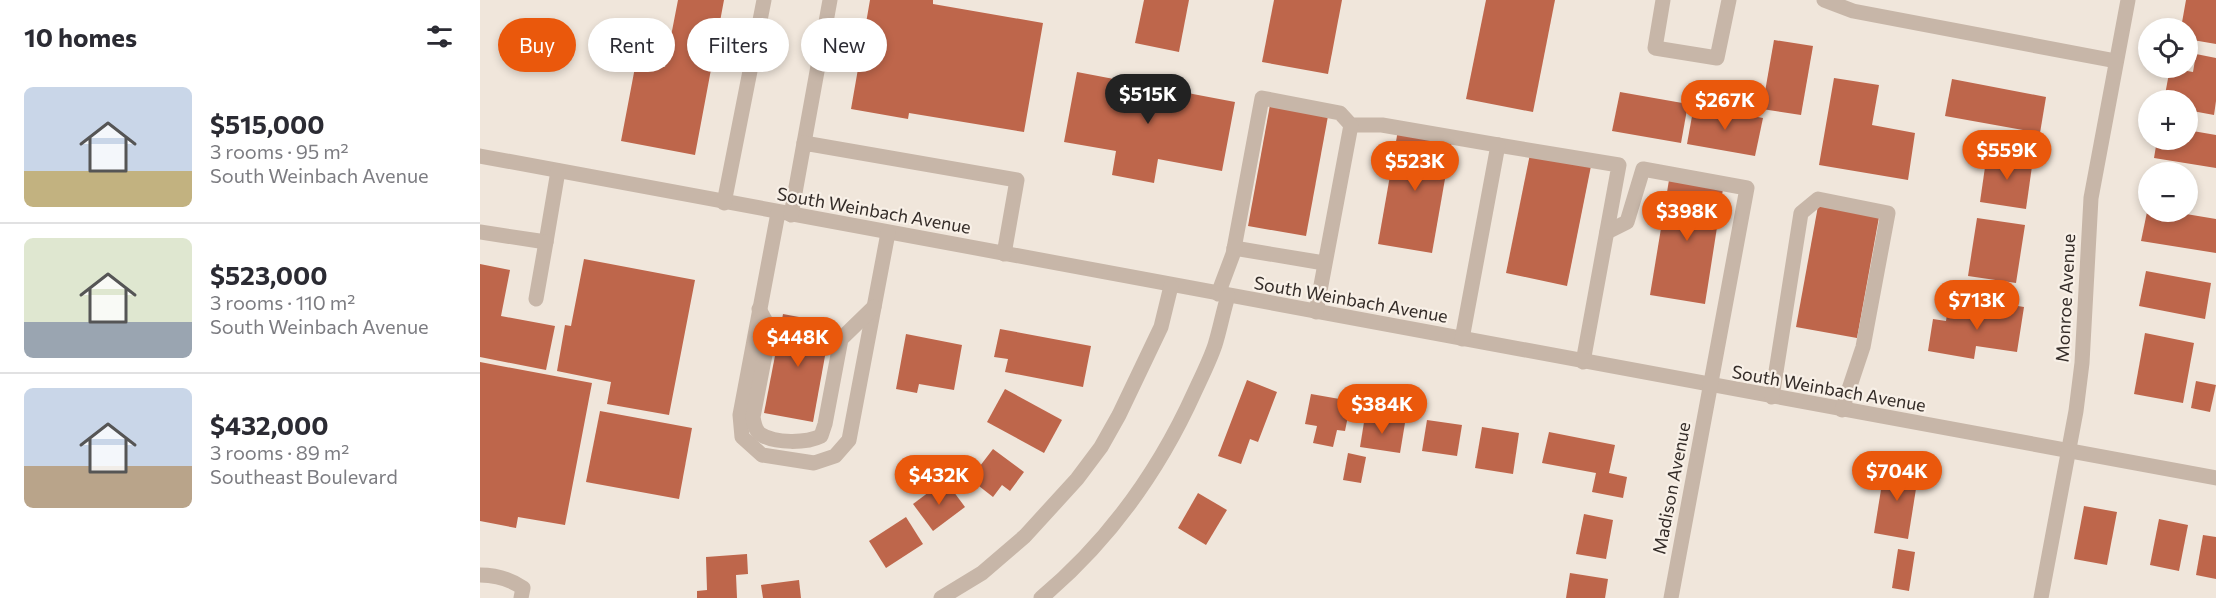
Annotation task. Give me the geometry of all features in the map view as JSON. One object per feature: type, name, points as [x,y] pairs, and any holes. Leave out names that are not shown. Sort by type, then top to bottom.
[{"type":"street","points":[[724,203],[764,0]]},
{"type":"street","points":[[830,0],[804,143],[759,309],[740,416],[742,437],[762,455],[814,463],[835,456],[849,440],[888,233]]},
{"type":"street","points":[[1663,0],[1655,48],[1717,58],[1729,0]]},
{"type":"street","points":[[1824,0],[1853,10],[2116,61]]},
{"type":"street","name":"Monroe Avenue","points":[[2041,598],[2076,411],[2082,363],[2091,198],[2128,0]]},
{"type":"street","points":[[1041,598],[1065,578],[1096,546],[1148,478],[1186,409],[1215,346],[1262,98],[1341,113],[1351,125]]},
{"type":"street","points":[[1351,125],[1382,125],[1619,165],[1583,362]]},
{"type":"street","points":[[1316,312],[1351,125]]},
{"type":"street","points":[[804,143],[1017,180],[1004,254]]},
{"type":"street","points":[[1462,339],[1498,145]]},
{"type":"street","name":"South Weinbach Avenue","points":[[480,156],[1710,386],[2216,478]]},
{"type":"street","name":"Madison Avenue","points":[[1607,232],[1627,222],[1644,169],[1747,188],[1671,598]]},
{"type":"street","points":[[536,299],[558,171]]},
{"type":"street","points":[[1772,397],[1801,213],[1818,199],[1888,213],[1863,347],[1842,410]]},
{"type":"street","points":[[480,232],[546,242]]},
{"type":"street","points":[[1234,248],[1324,263]]},
{"type":"street","points":[[941,598],[982,573],[1026,536],[1077,479],[1101,447],[1161,327],[1171,286]]},
{"type":"street","points":[[759,309],[770,329],[753,417],[755,427],[760,434],[771,438],[799,442],[811,441],[821,436],[841,339],[874,307]]},
{"type":"street","points":[[480,575],[513,581],[522,593]]},
{"type":"building","points":[[678,0],[724,0],[721,18],[687,18],[687,72],[711,72],[695,155],[621,141],[634,72],[675,72],[675,18]]},
{"type":"building","points":[[870,0],[933,0],[933,4],[1043,23],[1024,132],[909,113],[908,119],[851,109],[857,72],[887,72],[887,18],[867,18]]},
{"type":"building","points":[[1144,0],[1189,0],[1179,52],[1135,43]]},
{"type":"building","points":[[1274,0],[1342,0],[1328,74],[1262,62]]},
{"type":"building","points":[[1486,0],[1555,0],[1533,112],[1466,99]]},
{"type":"building","points":[[2186,0],[2216,0],[2216,44],[2198,41],[2198,18],[2183,18]]},
{"type":"building","points":[[1774,40],[1813,46],[1801,115],[1762,109]]},
{"type":"building","points":[[2198,54],[2216,58],[2214,115],[2198,112],[2198,90],[2166,90],[2168,78],[2198,78]]},
{"type":"building","points":[[1077,72],[1235,102],[1222,171],[1158,159],[1154,183],[1112,175],[1116,151],[1064,142]]},
{"type":"building","points":[[1834,78],[1879,85],[1872,125],[1915,133],[1908,180],[1819,165]]},
{"type":"building","points":[[1952,79],[2046,97],[2040,133],[1945,116]]},
{"type":"building","points":[[1620,92],[1688,104],[1681,143],[1612,131]]},
{"type":"building","points":[[1270,105],[1328,116],[1306,236],[1248,226]]},
{"type":"building","points":[[1694,105],[1763,118],[1755,156],[1687,144]]},
{"type":"building","points":[[1398,130],[1452,139],[1432,253],[1378,244]]},
{"type":"building","points":[[2198,132],[2216,135],[2216,168],[2198,165],[2198,162],[2154,158],[2155,150],[2198,150]]},
{"type":"building","points":[[1987,153],[2033,159],[2026,209],[1980,202]]},
{"type":"building","points":[[1530,154],[1591,166],[1567,286],[1506,273]]},
{"type":"building","points":[[1669,180],[1723,189],[1705,304],[1650,295]]},
{"type":"building","points":[[1818,206],[1879,217],[1857,338],[1796,327]]},
{"type":"building","points":[[2198,216],[2216,219],[2216,253],[2141,241],[2145,222],[2198,222]]},
{"type":"building","points":[[1977,218],[2025,225],[2016,283],[1968,276]]},
{"type":"building","points":[[584,259],[695,280],[669,415],[607,404],[611,382],[557,371],[565,325],[571,326]]},
{"type":"building","points":[[480,264],[510,270],[501,316],[555,326],[546,370],[480,357]]},
{"type":"building","points":[[2146,271],[2211,283],[2205,319],[2139,306]]},
{"type":"building","points":[[1993,302],[2024,307],[2017,352],[1976,346],[1974,359],[1928,351],[1933,319],[1946,321],[1948,308],[1991,314]]},
{"type":"building","points":[[783,314],[831,323],[813,422],[764,413]]},
{"type":"building","points":[[1000,329],[1091,346],[1083,387],[1005,372],[1008,359],[994,357]]},
{"type":"building","points":[[2145,333],[2194,343],[2183,403],[2134,394]]},
{"type":"building","points":[[906,334],[962,345],[954,390],[919,384],[917,393],[896,389]]},
{"type":"building","points":[[480,362],[592,383],[565,525],[518,517],[516,528],[480,521]]},
{"type":"building","points":[[1247,380],[1277,392],[1258,442],[1250,439],[1241,464],[1218,456]]},
{"type":"building","points":[[2196,381],[2216,385],[2210,412],[2191,408]]},
{"type":"building","points":[[1005,389],[1062,420],[1044,453],[987,422]]},
{"type":"building","points":[[1311,394],[1351,401],[1345,431],[1337,430],[1333,447],[1313,443],[1317,426],[1305,424]]},
{"type":"building","points":[[600,411],[692,428],[679,499],[586,482]]},
{"type":"building","points":[[1365,416],[1405,423],[1400,453],[1360,447]]},
{"type":"building","points":[[1427,420],[1462,425],[1457,456],[1422,451]]},
{"type":"building","points":[[1482,427],[1519,433],[1513,474],[1475,468]]},
{"type":"building","points":[[1549,432],[1615,445],[1609,473],[1627,477],[1623,498],[1592,492],[1596,473],[1542,463]]},
{"type":"building","points":[[993,449],[1024,472],[1010,491],[1002,485],[993,497],[970,479]]},
{"type":"building","points":[[1348,453],[1366,457],[1361,483],[1343,480]]},
{"type":"building","points":[[1885,465],[1919,470],[1908,539],[1874,533]]},
{"type":"building","points":[[945,480],[965,507],[933,531],[913,504]]},
{"type":"building","points":[[1198,493],[1227,510],[1206,545],[1178,528]]},
{"type":"building","points":[[2084,506],[2117,512],[2107,565],[2074,559]]},
{"type":"building","points":[[1584,514],[1613,520],[1606,559],[1576,554]]},
{"type":"building","points":[[906,517],[923,544],[886,568],[869,541]]},
{"type":"building","points":[[2159,519],[2188,525],[2179,571],[2150,565]]},
{"type":"building","points":[[2203,535],[2216,537],[2216,579],[2196,575]]},
{"type":"building","points":[[1898,549],[1915,552],[1909,591],[1892,588]]},
{"type":"building","points":[[747,554],[748,574],[736,575],[737,598],[697,598],[697,591],[707,590],[706,557]]},
{"type":"building","points":[[1570,573],[1608,579],[1605,598],[1566,598]]},
{"type":"building","points":[[799,580],[801,598],[763,598],[761,585]]}]
